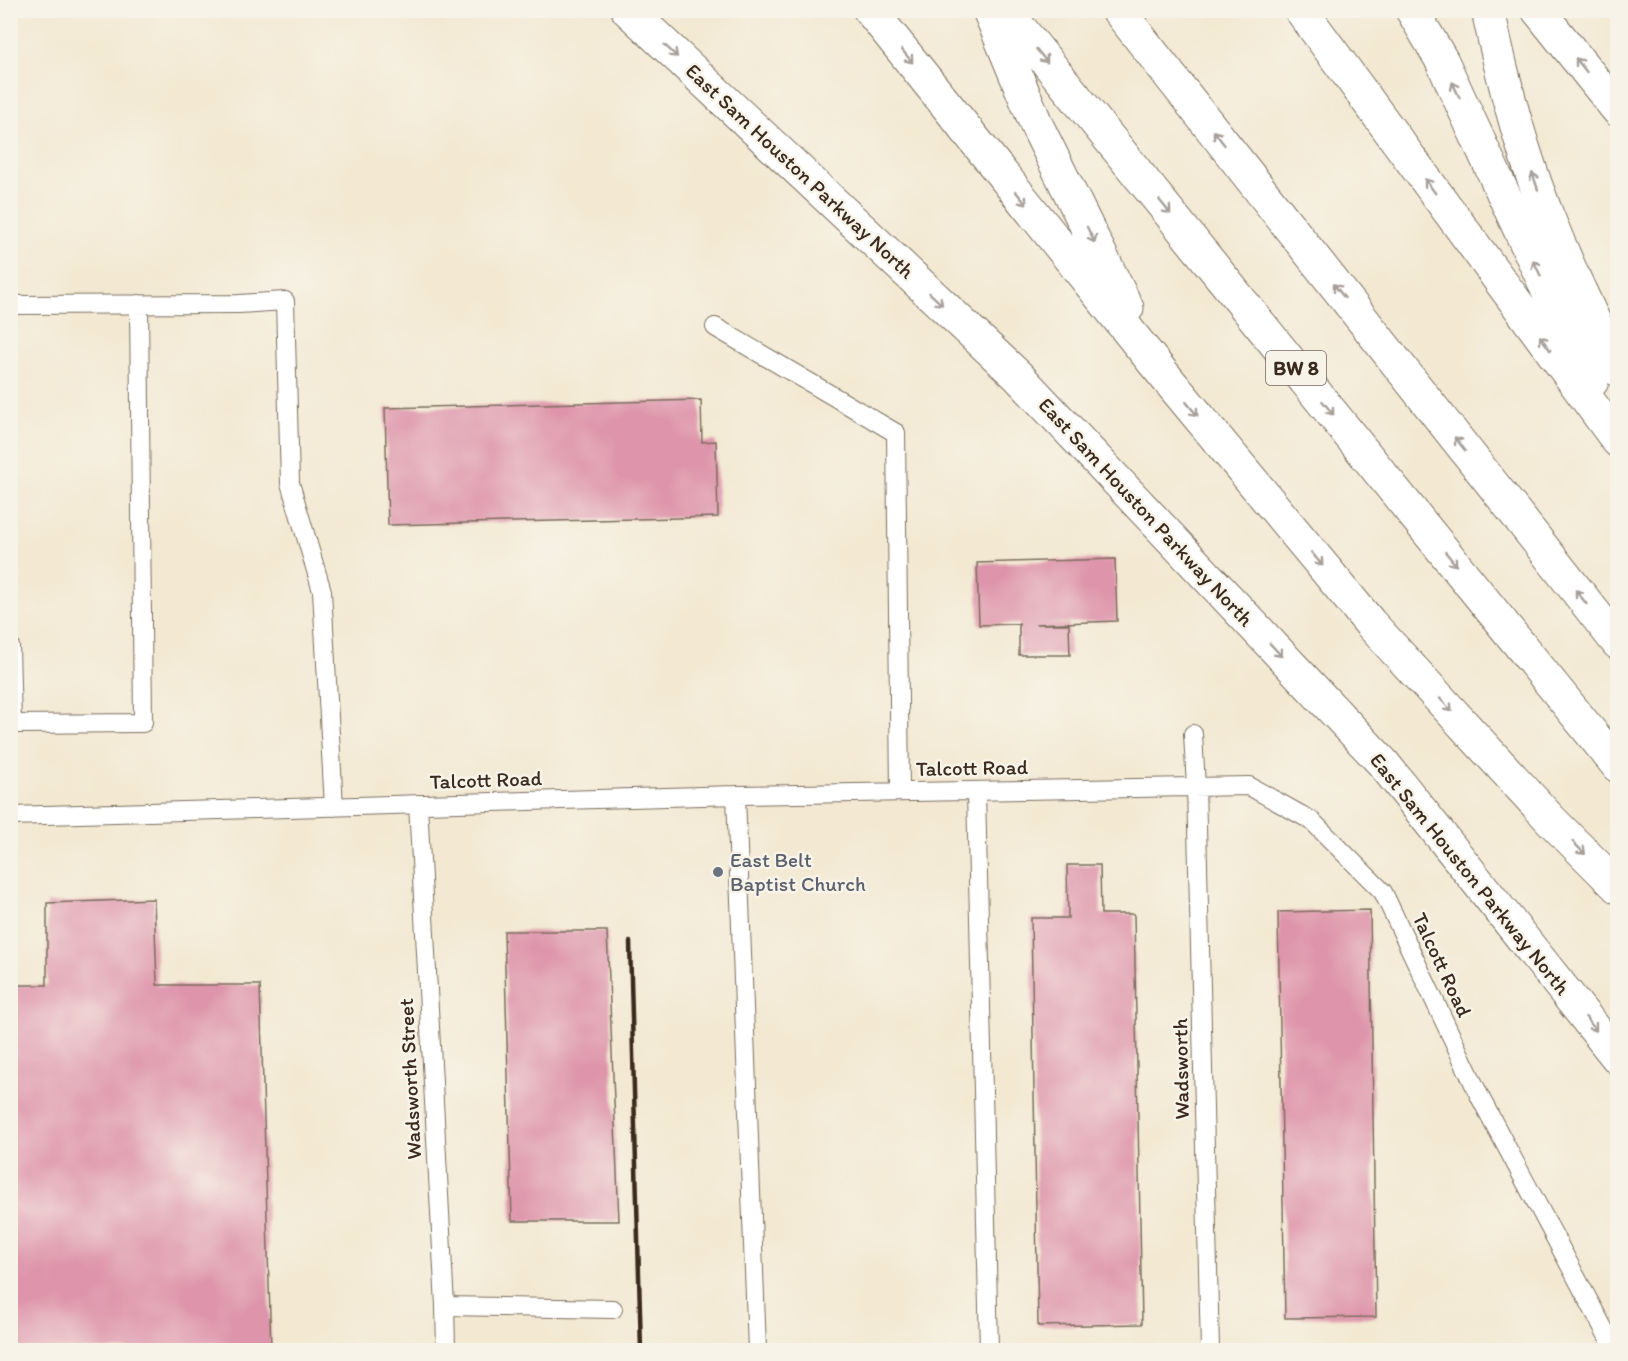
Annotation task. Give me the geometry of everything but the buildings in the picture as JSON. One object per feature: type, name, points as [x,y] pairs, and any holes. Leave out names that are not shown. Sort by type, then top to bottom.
[{"type":"main road","name":"East Sam Houston Parkway North","points":[[628,10],[1026,384],[1383,763],[1617,1058]]},
{"type":"main road","points":[[870,10],[1155,364],[1370,623],[1551,820],[1617,887]]},
{"type":"main road","points":[[989,10],[1037,126],[1155,364]]},
{"type":"main road","name":"BW 8","points":[[1005,10],[1587,726],[1617,766]]},
{"type":"main road","points":[[1118,10],[1617,643]]},
{"type":"main road","points":[[1301,10],[1617,441]]},
{"type":"main road","points":[[1412,10],[1442,61],[1617,434]]},
{"type":"main road","points":[[1488,10],[1499,63],[1521,140],[1549,220],[1587,309],[1617,370]]},
{"type":"main road","points":[[1538,10],[1617,110]]},
{"type":"lane","points":[[10,305],[239,304],[285,301],[290,483],[322,591],[334,807]]},
{"type":"lane","points":[[10,646],[12,724],[143,723],[139,304]]},
{"type":"lane","points":[[715,327],[896,433],[900,792]]},
{"type":"lane","name":"Wadsworth","points":[[1193,734],[1210,1350]]},
{"type":"lane","name":"Talcott Road","points":[[10,816],[736,795],[1249,786],[1312,821],[1383,892],[1481,1100],[1615,1350]]},
{"type":"lane","points":[[976,791],[989,1350]]},
{"type":"lane","points":[[736,795],[757,1350]]},
{"type":"lane","name":"Wadsworth Street","points":[[418,804],[446,1350]]},
{"type":"lane","points":[[445,1306],[613,1309]]},
{"type":"railway","points":[[630,942],[641,1350]]},
{"type":"place","name":"East Belt Baptist Church","points":[[718,872]]}]
